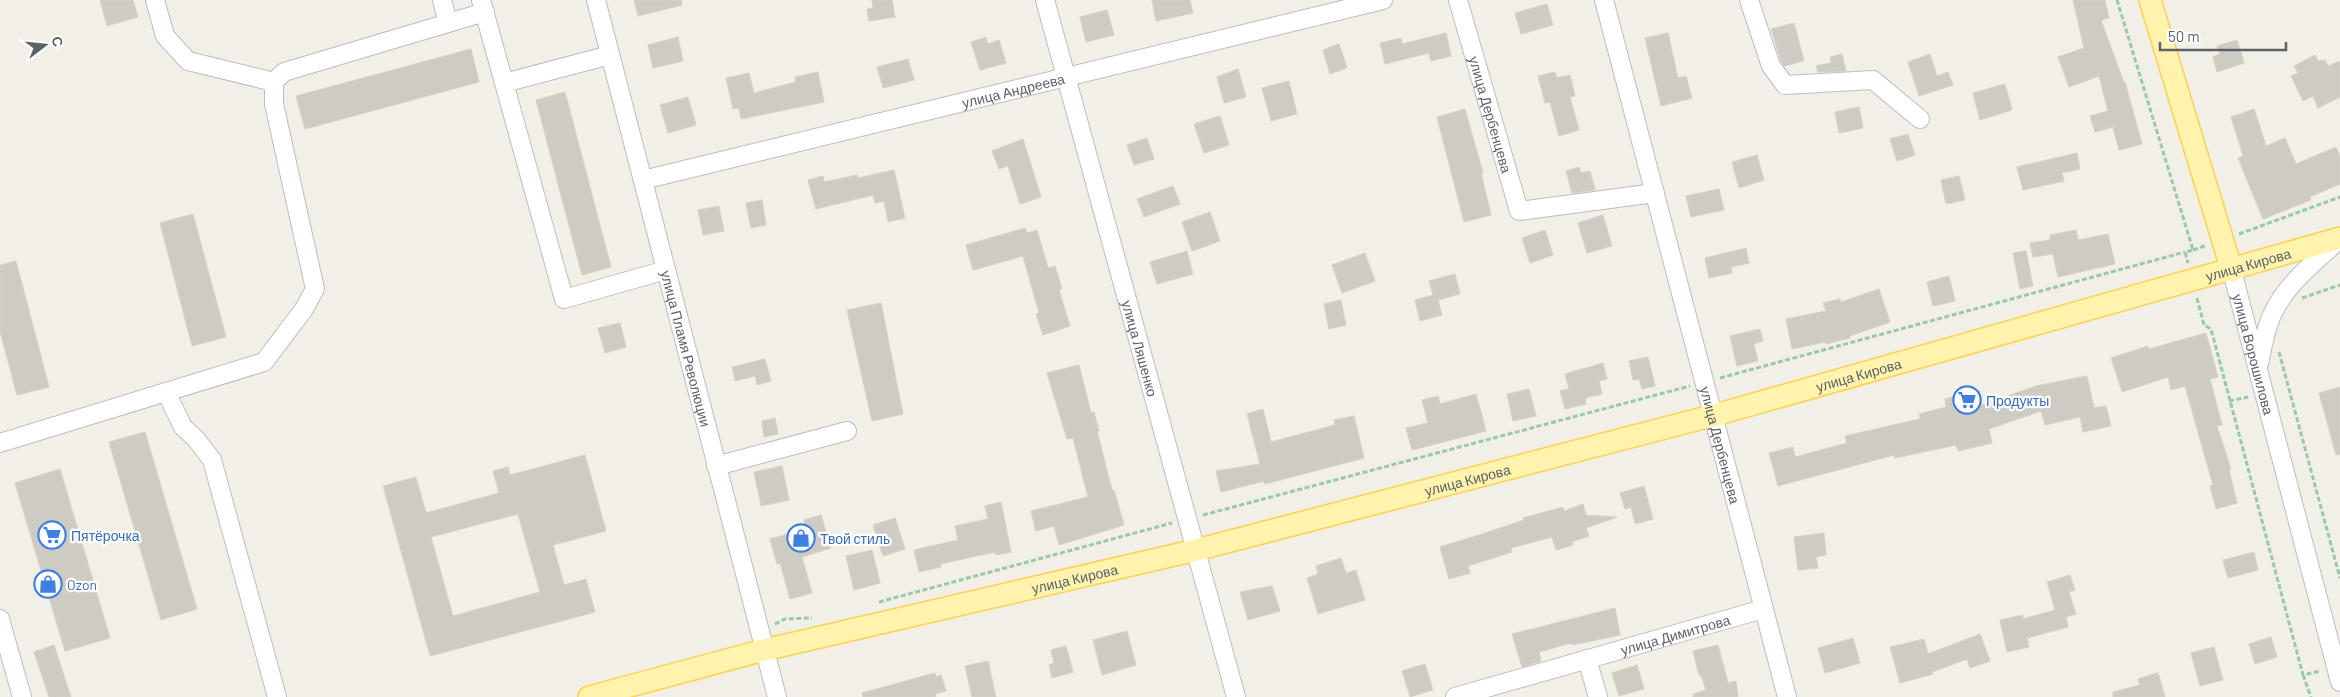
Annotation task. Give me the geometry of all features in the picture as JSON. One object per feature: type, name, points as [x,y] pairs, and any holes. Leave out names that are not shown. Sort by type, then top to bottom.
[{"type":"main road","name":"улица Ворошилова","points":[[2150,0],[2232,270]]},
{"type":"main road","name":"улица Кирова","points":[[589,697],[764,650],[1196,550],[1715,415],[2340,239]]},
{"type":"street","points":[[155,0],[165,36],[188,61],[274,82]]},
{"type":"street","points":[[442,0],[448,23]]},
{"type":"street","name":"улица Пламя Революции","points":[[596,0],[777,697]]},
{"type":"street","name":"улица Ляшенко","points":[[1045,0],[1236,697]]},
{"type":"street","name":"улица Андреева","points":[[643,180],[1382,0]]},
{"type":"street","name":"улица Дербенцева","points":[[1458,0],[1519,211],[1655,193]]},
{"type":"street","name":"улица Дербенцева","points":[[1604,0],[1715,415],[1763,609],[1788,697]]},
{"type":"street","points":[[1749,0],[1771,66],[1786,85],[1873,80],[1920,118]]},
{"type":"street","points":[[0,443],[264,362],[304,309],[315,289],[274,104],[274,82],[284,72],[448,23],[483,6],[564,299],[666,270]]},
{"type":"street","points":[[504,83],[610,55]]},
{"type":"street","points":[[2258,369],[2265,336],[2276,307],[2288,290],[2340,239]]},
{"type":"street","name":"улица Ворошилова","points":[[2232,270],[2338,674]]},
{"type":"street","points":[[166,392],[182,427],[196,439],[212,460],[277,697]]},
{"type":"street","points":[[716,466],[847,431]]},
{"type":"street","name":"улица Димитрова","points":[[1455,697],[1763,609]]},
{"type":"street","points":[[0,619],[22,697]]},
{"type":"street","points":[[1587,659],[1598,697]]},
{"type":"path","points":[[2117,0],[2193,250]]},
{"type":"path","points":[[870,605],[2193,250],[2340,197]]},
{"type":"path","points":[[2185,252],[2204,325],[2211,328],[2303,675],[2311,697]]},
{"type":"path","points":[[2300,299],[2340,285]]},
{"type":"path","points":[[2279,351],[2340,578]]},
{"type":"path","points":[[757,625],[777,624],[785,619],[822,618]]},
{"type":"path","points":[[2303,675],[2338,674]]},
{"type":"building","points":[[100,0],[133,0],[138,17],[107,26]]},
{"type":"building","points":[[634,0],[681,0],[682,5],[638,16]]},
{"type":"building","points":[[872,0],[892,0],[895,17],[869,21],[867,9],[873,8]]},
{"type":"building","points":[[1152,0],[1190,0],[1193,13],[1156,21]]},
{"type":"building","points":[[2073,0],[2105,0],[2109,18],[2101,20],[2125,82],[2142,144],[2119,150],[2113,127],[2095,132],[2090,116],[2108,111],[2099,76],[2069,87],[2058,57],[2084,48]]},
{"type":"building","points":[[1547,4],[1553,25],[1521,34],[1515,13]]},
{"type":"building","points":[[1107,10],[1114,35],[1086,42],[1080,17]]},
{"type":"building","points":[[1794,23],[1804,61],[1784,66],[1771,29]]},
{"type":"building","points":[[1446,33],[1451,56],[1431,61],[1429,53],[1385,64],[1380,43],[1401,38],[1402,44]]},
{"type":"building","points":[[1668,33],[1678,78],[1686,76],[1692,98],[1661,106],[1645,38]]},
{"type":"building","points":[[678,37],[683,61],[653,68],[648,45]]},
{"type":"building","points":[[986,37],[988,44],[999,40],[1006,63],[980,70],[971,42]]},
{"type":"building","points":[[2237,40],[2244,63],[2217,72],[2213,57],[2220,54],[2217,46]]},
{"type":"building","points":[[1339,44],[1347,68],[1330,74],[1323,50]]},
{"type":"building","points":[[471,49],[479,82],[305,129],[296,96]]},
{"type":"building","points":[[1842,54],[1846,71],[1818,72],[1816,66],[1831,63],[1830,57]]},
{"type":"building","points":[[1930,54],[1937,76],[1948,72],[1953,85],[1919,96],[1908,62]]},
{"type":"building","points":[[2315,55],[2318,61],[2325,60],[2328,66],[2340,61],[2340,97],[2318,108],[2313,96],[2303,101],[2291,76],[2298,73],[2294,66]]},
{"type":"building","points":[[908,59],[914,80],[883,88],[877,67]]},
{"type":"building","points":[[1238,69],[1246,97],[1224,103],[1217,77]]},
{"type":"building","points":[[818,72],[824,102],[741,119],[739,108],[733,109],[726,78],[749,73],[754,93],[796,82],[795,77]]},
{"type":"building","points":[[1555,72],[1557,78],[1570,75],[1575,96],[1570,97],[1579,130],[1559,136],[1550,102],[1545,103],[1538,76]]},
{"type":"building","points":[[1289,81],[1297,114],[1271,121],[1262,88]]},
{"type":"building","points":[[2005,84],[2012,110],[1980,120],[1973,93]]},
{"type":"building","points":[[565,92],[611,267],[582,275],[536,100]]},
{"type":"building","points":[[688,97],[696,125],[668,133],[660,105]]},
{"type":"building","points":[[1859,107],[1863,128],[1839,133],[1835,112]]},
{"type":"building","points":[[1465,109],[1483,173],[1481,173],[1491,215],[1464,222],[1437,117]]},
{"type":"building","points":[[2254,109],[2266,146],[2285,138],[2296,164],[2336,147],[2340,157],[2340,184],[2310,197],[2311,200],[2263,219],[2238,158],[2243,156],[2231,117]]},
{"type":"building","points":[[1220,116],[1229,145],[1204,153],[1194,124]]},
{"type":"building","points":[[1908,134],[1915,155],[1897,161],[1890,139]]},
{"type":"building","points":[[1147,138],[1154,159],[1134,165],[1127,145]]},
{"type":"building","points":[[1023,139],[1041,197],[1020,204],[1008,166],[999,169],[992,151]]},
{"type":"building","points":[[2077,153],[2080,169],[2062,173],[2064,181],[2023,190],[2017,167]]},
{"type":"building","points":[[1757,155],[1764,180],[1739,188],[1732,162]]},
{"type":"building","points":[[1579,167],[1581,173],[1590,171],[1595,190],[1572,193],[1566,171]]},
{"type":"building","points":[[894,170],[905,218],[888,222],[884,201],[875,203],[873,195],[816,209],[808,180],[823,176],[824,182],[857,175],[858,178]]},
{"type":"building","points":[[1959,176],[1965,200],[1946,204],[1941,180]]},
{"type":"building","points":[[1173,186],[1180,204],[1144,217],[1137,199]]},
{"type":"building","points":[[1719,189],[1724,210],[1691,217],[1686,196]]},
{"type":"building","points":[[762,200],[766,225],[751,228],[746,203]]},
{"type":"building","points":[[719,206],[724,231],[703,235],[698,210]]},
{"type":"building","points":[[1210,212],[1220,241],[1192,251],[1182,222]]},
{"type":"building","points":[[193,214],[226,337],[192,346],[160,223]]},
{"type":"building","points":[[1603,215],[1612,246],[1587,253],[1578,223]]},
{"type":"building","points":[[1025,228],[1027,233],[1037,230],[1048,268],[1055,266],[1062,289],[1059,290],[1070,326],[1043,335],[1036,314],[1039,313],[1023,256],[973,270],[966,245]]},
{"type":"building","points":[[1545,230],[1553,255],[1530,263],[1522,238]]},
{"type":"building","points":[[2076,230],[2078,240],[2108,234],[2115,264],[2058,277],[2053,254],[2033,257],[2030,243],[2050,240],[2050,235]]},
{"type":"building","points":[[1746,248],[1749,263],[1731,267],[1732,273],[1709,278],[1705,258]]},
{"type":"building","points":[[1187,251],[1193,274],[1157,284],[1150,262]]},
{"type":"building","points":[[2026,251],[2033,286],[2020,289],[2013,253]]},
{"type":"building","points":[[1365,253],[1375,281],[1342,293],[1332,265]]},
{"type":"building","points":[[16,261],[49,387],[17,395],[0,331],[0,265]]},
{"type":"building","points":[[1455,274],[1460,294],[1438,300],[1442,315],[1420,321],[1415,300],[1433,295],[1429,281]]},
{"type":"building","points":[[1949,276],[1955,301],[1933,306],[1927,282]]},
{"type":"building","points":[[1879,289],[1890,322],[1850,336],[1850,338],[1792,349],[1786,319],[1826,311],[1823,303],[1840,299],[1841,302]]},
{"type":"building","points":[[1341,300],[1346,325],[1329,329],[1324,304]]},
{"type":"building","points":[[881,303],[903,414],[872,421],[847,310]]},
{"type":"building","points":[[620,323],[626,347],[605,353],[598,328]]},
{"type":"building","points":[[1760,329],[1763,341],[1754,344],[1758,361],[1737,366],[1730,336]]},
{"type":"building","points":[[2206,333],[2218,377],[2210,379],[2222,425],[2217,426],[2231,469],[2229,470],[2237,503],[2216,509],[2210,486],[2213,485],[2185,386],[2171,390],[2168,377],[2122,392],[2111,358],[2148,346],[2149,349]]},
{"type":"building","points":[[1648,357],[1655,386],[1642,389],[1639,379],[1633,380],[1629,361]]},
{"type":"building","points":[[765,359],[771,381],[757,385],[755,376],[735,381],[732,367]]},
{"type":"building","points":[[1603,363],[1607,379],[1599,381],[1602,394],[1585,398],[1586,404],[1565,409],[1560,391],[1569,389],[1565,374]]},
{"type":"building","points":[[1079,365],[1091,413],[1094,412],[1112,490],[1114,490],[1124,525],[1059,545],[1054,526],[1036,531],[1031,511],[1088,497],[1073,438],[1067,439],[1047,373]]},
{"type":"building","points":[[2087,376],[2094,408],[2106,406],[2111,426],[2083,432],[2080,417],[2045,425],[2041,411],[1989,429],[1992,443],[1958,451],[1956,445],[1895,458],[1894,455],[1778,486],[1769,453],[1793,447],[1795,457],[1847,443],[1845,436],[1920,419],[1919,414],[1946,407],[1945,399],[1979,391],[1982,405],[2036,386]]},
{"type":"building","points":[[2340,387],[2340,454],[2336,455],[2319,393]]},
{"type":"building","points":[[1529,389],[1536,416],[1513,421],[1507,394]]},
{"type":"building","points":[[1476,394],[1486,431],[1412,450],[1406,428],[1428,423],[1422,400],[1438,396],[1440,404]]},
{"type":"building","points":[[1263,409],[1271,442],[1335,425],[1334,420],[1354,416],[1364,458],[1265,484],[1264,481],[1221,492],[1216,471],[1260,464],[1247,414]]},
{"type":"building","points":[[775,418],[778,434],[764,437],[762,421]]},
{"type":"building","points":[[145,432],[197,609],[161,620],[109,442]]},
{"type":"building","points":[[585,455],[606,531],[553,545],[564,585],[586,579],[595,612],[430,656],[383,486],[416,477],[426,513],[499,493],[493,471],[508,467],[510,475]],"holes":[[[518,514],[540,592],[453,616],[431,537]]]},
{"type":"building","points":[[782,466],[789,500],[761,506],[754,472]]},
{"type":"building","points":[[60,469],[110,638],[65,651],[15,483]]},
{"type":"building","points":[[1644,486],[1653,519],[1635,524],[1631,507],[1625,509],[1620,493]]},
{"type":"building","points":[[1001,502],[1011,552],[996,555],[995,552],[940,564],[941,567],[919,572],[914,550],[958,540],[955,526],[988,519],[985,506]]},
{"type":"building","points":[[1583,504],[1586,515],[1617,517],[1586,528],[1589,536],[1572,542],[1573,545],[1556,550],[1552,537],[1511,548],[1512,552],[1468,566],[1470,573],[1449,579],[1440,547],[1524,520],[1523,518],[1563,507],[1564,511]]},
{"type":"building","name":"Твой стиль","points":[[821,515],[831,548],[802,557],[812,593],[790,599],[780,563],[777,564],[770,539],[806,529],[804,520]]},
{"type":"building","points":[[895,518],[905,549],[883,556],[873,525]]},
{"type":"building","points":[[1824,533],[1826,555],[1816,557],[1818,568],[1798,570],[1794,537]]},
{"type":"building","points":[[872,550],[880,583],[854,590],[846,556]]},
{"type":"building","points":[[2254,552],[2258,570],[2228,578],[2223,560]]},
{"type":"building","points":[[1341,558],[1346,573],[1356,570],[1365,600],[1318,614],[1307,578],[1318,574],[1316,566]]},
{"type":"building","points":[[2070,575],[2075,590],[2069,592],[2076,614],[2066,617],[2068,627],[2027,638],[2029,647],[2007,652],[2000,620],[2023,615],[2023,619],[2055,610],[2047,582]]},
{"type":"building","points":[[1272,586],[1280,611],[1248,620],[1240,592]]},
{"type":"building","points":[[1615,608],[1620,635],[1572,645],[1571,643],[1539,652],[1541,661],[1522,667],[1512,634]]},
{"type":"building","points":[[1127,631],[1136,665],[1102,675],[1093,640]]},
{"type":"building","points":[[1980,634],[1990,661],[1970,668],[1967,659],[1932,672],[1933,674],[1900,683],[1890,647],[1924,639],[1928,654]]},
{"type":"building","points":[[2271,637],[2277,657],[2255,664],[2249,644]]},
{"type":"building","points":[[1853,638],[1860,663],[1825,673],[1818,648]]},
{"type":"building","points":[[54,645],[71,697],[49,697],[34,652]]},
{"type":"building","points":[[1718,645],[1728,683],[1736,681],[1738,697],[1693,697],[1693,694],[1706,690],[1701,675],[1699,675],[1693,651]]},
{"type":"building","points":[[1066,646],[1073,672],[1052,678],[1049,665],[1054,663],[1051,650]]},
{"type":"building","points":[[2214,647],[2223,680],[2200,686],[2191,653]]},
{"type":"building","points":[[988,661],[996,697],[972,697],[965,666]]},
{"type":"building","points":[[1425,664],[1433,690],[1410,697],[1402,671]]},
{"type":"building","points":[[1637,665],[1644,689],[1619,696],[1612,673]]},
{"type":"building","points":[[935,673],[936,677],[941,675],[946,691],[935,694],[936,697],[863,697],[862,693]]},
{"type":"building","points":[[2158,673],[2165,697],[2113,697],[2113,692],[2140,685],[2138,679]]},
{"type":"place","name":"Продукты","points":[[1967,400]]},
{"type":"place","name":"Пятёрочка","points":[[52,535]]},
{"type":"place","name":"Твой стиль","points":[[801,538]]},
{"type":"place","name":"Ozon","points":[[48,584]]}]
